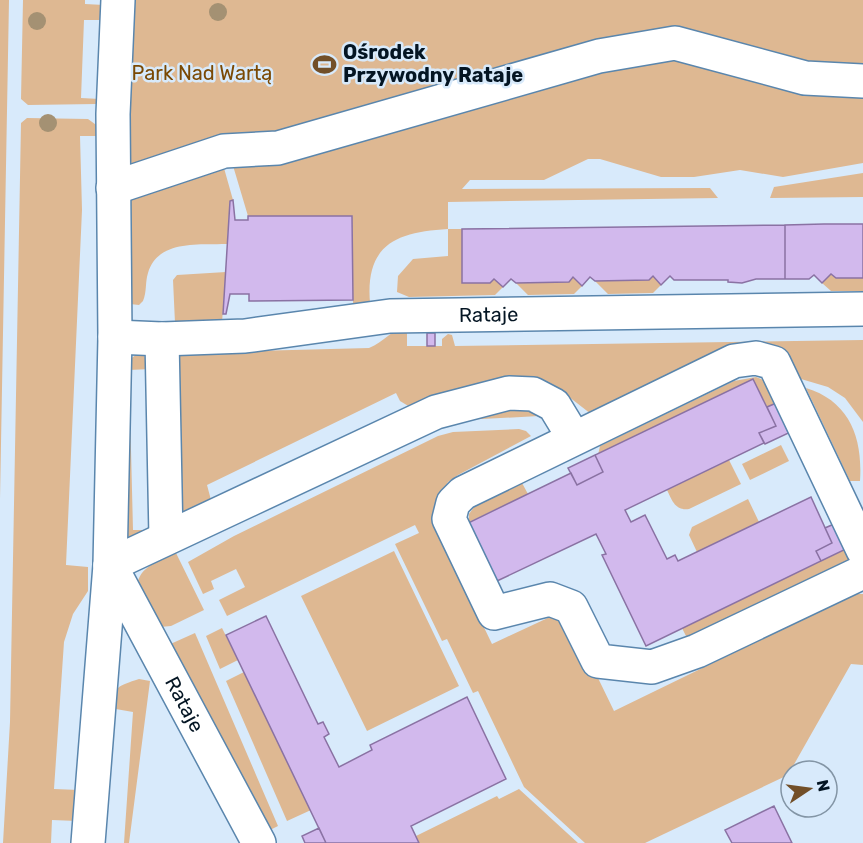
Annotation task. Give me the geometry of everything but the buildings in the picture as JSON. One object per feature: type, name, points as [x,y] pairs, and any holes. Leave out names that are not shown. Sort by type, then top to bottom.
[{"type":"street","points":[[88,843],[110,565],[115,337],[113,114],[118,0]]},
{"type":"street","points":[[113,188],[224,151],[278,148],[599,56],[675,44],[806,78],[863,81]]},
{"type":"street","name":"Rataje","points":[[115,337],[162,339],[245,336],[390,316],[863,309]]},
{"type":"street","points":[[162,339],[166,538]]},
{"type":"street","points":[[863,550],[774,363],[756,358],[734,361],[463,492],[453,503],[449,519],[494,614],[550,599],[572,607],[598,661],[652,667],[697,651],[863,572]]},
{"type":"street","points":[[110,565],[436,412],[509,393],[533,394],[554,405],[574,438]]},
{"type":"street","name":"Rataje","points":[[110,565],[259,843]]},
{"type":"green space","points":[[0,0],[9,0],[0,499]]},
{"type":"green space","points":[[23,0],[85,0],[85,4],[104,5],[103,20],[84,20],[81,98],[100,99],[96,104],[28,105],[21,99]]},
{"type":"green space","name":"Park Nad Wartą","points":[[131,0],[863,0],[863,74],[687,39],[477,85],[127,168]]},
{"type":"green space","points":[[654,53],[863,87],[863,163],[783,177],[740,170],[694,177],[661,177],[600,159],[588,159],[544,180],[470,180],[462,189],[710,188],[718,198],[448,202],[448,229],[414,234],[388,245],[379,254],[373,267],[370,303],[353,303],[352,216],[248,216],[231,159]]},
{"type":"green space","points":[[27,118],[88,119],[99,127],[98,136],[80,136],[82,210],[66,565],[88,567],[88,591],[73,614],[64,642],[54,789],[79,790],[77,821],[52,820],[51,843],[3,843],[10,722],[21,123]]},
{"type":"green space","points":[[222,161],[233,200],[230,201],[227,244],[181,246],[161,254],[153,262],[148,273],[143,301],[139,305],[130,304],[129,203],[134,195]]},
{"type":"green space","points":[[863,173],[863,197],[770,198],[774,187]]},
{"type":"green space","points":[[448,229],[462,229],[462,283],[489,283],[494,279],[503,287],[495,295],[409,297],[397,292],[398,276],[413,259],[448,256]]},
{"type":"green space","points":[[226,272],[222,322],[175,323],[173,280],[177,275]]},
{"type":"green space","points":[[831,274],[836,278],[863,278],[863,291],[831,291],[822,283]]},
{"type":"green space","points":[[653,276],[661,285],[653,293],[608,294],[595,281],[648,280]]},
{"type":"green space","points":[[573,277],[582,286],[574,294],[528,295],[516,283],[569,282]]},
{"type":"green space","points":[[407,324],[407,346],[442,346],[442,339],[448,334],[452,335],[455,346],[863,340],[863,422],[845,398],[828,387],[801,379],[786,360],[591,414],[555,386],[540,381],[410,407],[400,401],[396,393],[207,485],[211,500],[183,513],[179,508],[178,357],[182,353],[369,348]]},
{"type":"green space","points":[[137,354],[144,356],[151,369],[129,370],[133,530],[154,530],[152,537],[138,542],[128,538],[116,515],[122,371],[125,363]]},
{"type":"green space","points":[[756,377],[768,382],[781,401],[767,407],[753,379],[598,455],[600,446],[734,381]]},
{"type":"green space","points":[[806,388],[833,402],[850,423],[859,450],[860,481],[850,481]]},
{"type":"green space","points":[[491,409],[534,411],[539,416],[444,421]]},
{"type":"green space","points":[[519,429],[531,436],[448,482],[437,502],[440,536],[492,644],[565,610],[614,711],[854,594],[863,594],[863,665],[851,664],[797,759],[779,759],[779,779],[645,843],[585,843],[524,787],[478,691],[473,693],[447,639],[442,641],[395,544],[419,533],[415,525],[227,616],[219,600],[245,587],[236,569],[211,581],[214,589],[203,594],[188,562],[234,536],[438,436],[453,432]]},
{"type":"green space","points":[[781,445],[789,461],[750,480],[742,464]]},
{"type":"green space","points":[[729,460],[741,484],[689,509],[677,507],[667,490]]},
{"type":"green space","points":[[522,483],[528,494],[469,522],[469,514],[474,507]]},
{"type":"green space","points":[[748,499],[759,522],[697,552],[689,535],[692,527]]},
{"type":"green space","points":[[841,539],[854,565],[689,642],[682,628]]},
{"type":"green space","points":[[394,551],[459,686],[367,731],[301,596]]},
{"type":"green space","points":[[176,553],[204,610],[171,626],[160,627],[137,586],[146,569]]},
{"type":"green space","points":[[222,628],[238,660],[220,669],[206,636]]},
{"type":"green space","points":[[195,633],[278,826],[264,833],[166,646]]},
{"type":"green space","points":[[244,672],[311,810],[287,821],[226,681]]},
{"type":"green space","points":[[139,679],[150,681],[129,843],[124,843],[133,712],[110,708],[113,695],[118,688]]},
{"type":"green space","points":[[519,789],[578,843],[419,843],[416,836],[497,796],[499,799]]},
{"type":"place","name":"Ośrodek Przywodny Rataje","points":[[325,64]]}]
